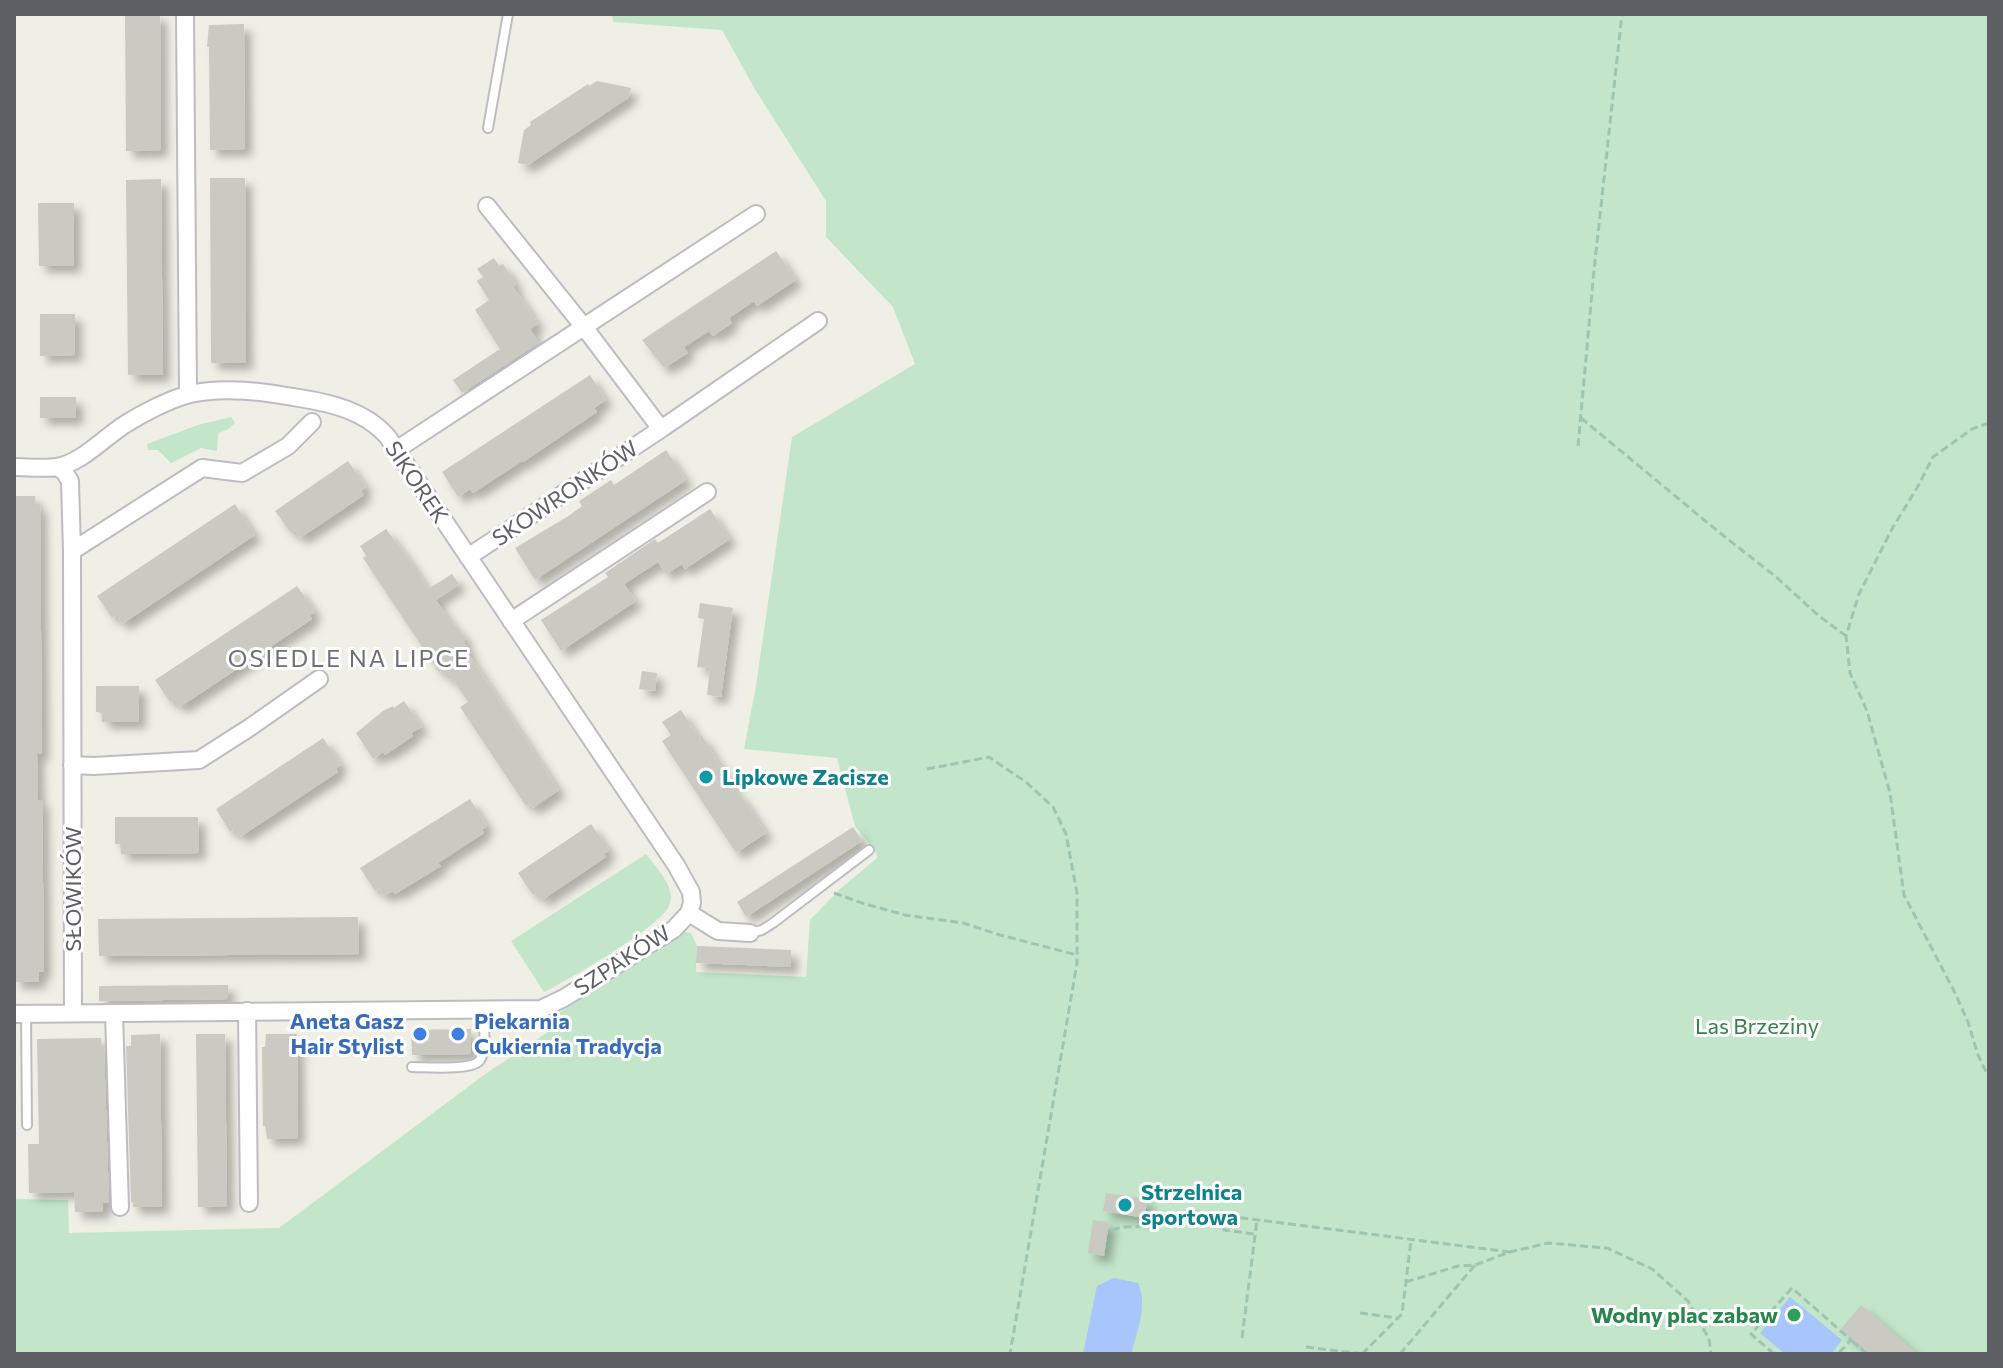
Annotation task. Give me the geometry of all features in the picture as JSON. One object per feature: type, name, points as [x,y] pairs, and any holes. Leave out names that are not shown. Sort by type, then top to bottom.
[{"type":"street","points":[[185,14],[188,394]]},
{"type":"street","name":"SKOWRONKÓW","points":[[487,206],[661,429]]},
{"type":"street","points":[[396,450],[756,214]]},
{"type":"street","name":"SKOWRONKÓW","points":[[468,557],[818,321]]},
{"type":"street","name":"SIKOREK","points":[[14,467],[58,467],[89,452],[125,424],[188,394],[216,391],[274,394],[338,406],[378,426],[676,865],[691,892],[689,913]]},
{"type":"street","points":[[72,551],[202,468],[242,473],[288,446],[312,422]]},
{"type":"street","name":"SŁOWIKÓW","points":[[58,467],[70,481],[72,551],[73,1013]]},
{"type":"street","points":[[511,621],[707,492]]},
{"type":"street","points":[[72,765],[199,760],[319,679]]},
{"type":"street","name":"SZPAKÓW","points":[[20,1014],[541,1009],[674,929],[689,913],[718,931],[750,933]]},
{"type":"street","points":[[247,1011],[249,1203]]},
{"type":"street","points":[[114,1013],[120,1207]]},
{"type":"lane","points":[[488,128],[508,14]]},
{"type":"lane","points":[[750,933],[773,923],[869,850]]},
{"type":"lane","points":[[412,1067],[461,1067],[480,1060],[484,1049],[483,1010]]},
{"type":"lane","points":[[20,1014],[27,1125]]},
{"type":"path","points":[[1578,446],[1622,14]]},
{"type":"path","points":[[1581,418],[1846,636]]},
{"type":"path","points":[[1989,423],[1972,429],[1933,457],[1859,594],[1846,636],[1850,673],[1867,711],[1890,793],[1904,895],[1955,993],[1989,1078]]},
{"type":"path","points":[[927,769],[989,757],[1026,782],[1053,807],[1066,834],[1077,893],[1077,963],[1010,1354]]},
{"type":"path","points":[[819,888],[905,915],[963,923],[1077,955]]},
{"type":"path","points":[[1112,1230],[1149,1226],[1188,1211],[1510,1252]]},
{"type":"path","points":[[1226,1216],[1224,1230],[1255,1234]]},
{"type":"path","points":[[1242,1338],[1257,1220]]},
{"type":"path","points":[[1306,1347],[1362,1354],[1402,1314],[1411,1240]]},
{"type":"path","points":[[1406,1282],[1548,1243],[1607,1248],[1652,1269],[1688,1301],[1709,1339],[1711,1354]]},
{"type":"path","points":[[1400,1354],[1475,1265]]},
{"type":"path","points":[[1774,1354],[1751,1334],[1792,1288],[1867,1354]]},
{"type":"path","points":[[1360,1313],[1397,1318]]},
{"type":"path","points":[[1838,1354],[1851,1340]]},
{"type":"green space","name":"Las Brzeziny","points":[[611,14],[1989,14],[1989,1354],[14,1354],[14,1199],[68,1200],[69,1233],[279,1228],[484,1075],[560,1024],[555,1015],[685,932],[691,933],[697,946],[696,972],[806,977],[810,920],[877,858],[876,852],[855,826],[837,758],[744,749],[792,437],[915,364],[893,307],[826,237],[826,201],[756,91],[722,30],[614,22]]},
{"type":"green space","points":[[231,417],[235,423],[218,433],[217,451],[201,448],[171,463],[158,450],[148,450],[147,444],[198,425]]},
{"type":"green space","points":[[646,854],[668,885],[671,896],[668,908],[629,941],[544,992],[511,941]]},
{"type":"water","points":[[1114,1278],[1138,1283],[1141,1292],[1140,1319],[1131,1354],[1083,1354],[1097,1286]]},
{"type":"water","name":"Wodny plac zabaw","points":[[1790,1297],[1842,1340],[1831,1354],[1785,1354],[1760,1333]]},
{"type":"building","points":[[125,14],[160,14],[161,150],[126,151]]},
{"type":"building","points":[[244,24],[245,149],[210,150],[209,25]]},
{"type":"building","points":[[597,81],[631,88],[628,98],[528,165],[518,163],[524,130],[531,125],[530,122]]},
{"type":"building","points":[[210,178],[245,178],[246,363],[211,363]]},
{"type":"building","points":[[161,179],[163,375],[128,375],[126,180]]},
{"type":"building","points":[[38,203],[74,203],[74,266],[39,266]]},
{"type":"building","points":[[776,251],[796,280],[757,306],[754,301],[729,318],[732,323],[713,336],[709,331],[684,347],[688,353],[664,368],[642,340]]},
{"type":"building","points":[[494,258],[499,266],[503,264],[516,284],[513,286],[538,324],[530,329],[539,343],[462,393],[453,380],[500,349],[475,310],[489,300],[477,281],[483,277],[477,269]]},
{"type":"building","points":[[40,314],[75,314],[75,355],[40,356]]},
{"type":"building","points":[[590,375],[606,400],[594,408],[597,412],[473,493],[470,489],[458,497],[442,472]]},
{"type":"building","points":[[40,397],[76,397],[76,418],[40,418]]},
{"type":"building","points":[[666,450],[686,480],[535,580],[515,548],[570,515],[582,506],[579,501],[611,480],[614,485]]},
{"type":"building","points":[[348,461],[366,487],[361,491],[364,495],[300,538],[295,530],[291,533],[275,511]]},
{"type":"building","points":[[14,496],[35,496],[35,505],[40,505],[42,754],[37,754],[38,800],[42,800],[44,972],[39,972],[39,982],[14,982]]},
{"type":"building","points":[[235,504],[255,535],[122,624],[117,615],[112,618],[97,596]]},
{"type":"building","points":[[710,509],[730,539],[685,569],[682,564],[666,574],[658,562],[624,584],[636,601],[561,651],[541,620],[608,577],[605,573],[655,539],[658,543]]},
{"type":"building","points":[[386,529],[428,589],[452,574],[459,584],[436,600],[467,639],[463,641],[468,653],[559,790],[533,808],[529,803],[526,806],[460,707],[468,702],[452,678],[449,680],[442,670],[439,672],[363,558],[366,556],[360,546]]},
{"type":"building","points":[[297,586],[315,612],[310,615],[312,619],[180,707],[174,699],[170,702],[155,680]]},
{"type":"building","points":[[700,603],[733,608],[721,697],[707,695],[710,668],[697,667],[704,619],[698,618]]},
{"type":"building","points":[[642,671],[657,673],[655,691],[639,689]]},
{"type":"building","points":[[96,686],[139,686],[139,722],[102,722],[102,713],[96,712]]},
{"type":"building","points":[[404,701],[422,727],[385,755],[383,752],[373,759],[356,733],[383,711]]},
{"type":"building","name":"Lipkowe Zacisze","points":[[681,710],[700,740],[701,734],[766,833],[736,853],[662,741],[671,735],[662,722]]},
{"type":"building","points":[[323,738],[341,765],[336,768],[338,772],[240,837],[235,829],[230,832],[216,809]]},
{"type":"building","points":[[470,799],[487,826],[482,830],[484,833],[438,863],[441,866],[395,894],[393,891],[384,896],[379,888],[375,891],[360,868]]},
{"type":"building","points":[[115,817],[198,817],[199,853],[121,854],[120,844],[115,844]]},
{"type":"building","points":[[591,824],[609,850],[604,854],[606,857],[542,900],[537,892],[533,895],[518,873]]},
{"type":"building","points":[[853,827],[862,841],[746,917],[737,902]]},
{"type":"building","points":[[358,917],[359,954],[99,956],[98,919]]},
{"type":"building","points":[[697,946],[791,950],[791,967],[696,963]]},
{"type":"building","points":[[228,985],[228,999],[99,1001],[99,986]]},
{"type":"building","points":[[471,1029],[471,1054],[412,1055],[411,1030]]},
{"type":"building","points":[[160,1034],[162,1207],[133,1207],[126,1046],[131,1046],[131,1035]]},
{"type":"building","points":[[196,1034],[225,1034],[227,1206],[198,1207]]},
{"type":"building","points":[[266,1034],[297,1034],[298,1138],[267,1139],[263,1126],[262,1047],[265,1047]]},
{"type":"building","points":[[101,1038],[104,1047],[109,1203],[103,1203],[103,1212],[75,1212],[74,1192],[29,1193],[28,1144],[39,1144],[37,1039]]},
{"type":"building","name":"Strzelnica sportowa","points":[[1106,1193],[1147,1199],[1145,1218],[1103,1211]]},
{"type":"building","points":[[1093,1220],[1109,1222],[1104,1256],[1088,1253]]},
{"type":"building","points":[[1861,1305],[1917,1354],[1870,1354],[1841,1329]]},
{"type":"place","name":"Lipkowe Zacisze","points":[[706,777]]},
{"type":"place","name":"Aneta Gasz Hair Stylist","points":[[420,1034]]},
{"type":"place","name":"Piekarnia Cukiernia Tradycja","points":[[458,1034]]},
{"type":"place","name":"Strzelnica sportowa","points":[[1125,1205]]},
{"type":"place","name":"Wodny plac zabaw","points":[[1794,1315]]},
{"type":"district","name":"OSIEDLE NA LIPCE","points":[[349,659]]}]
